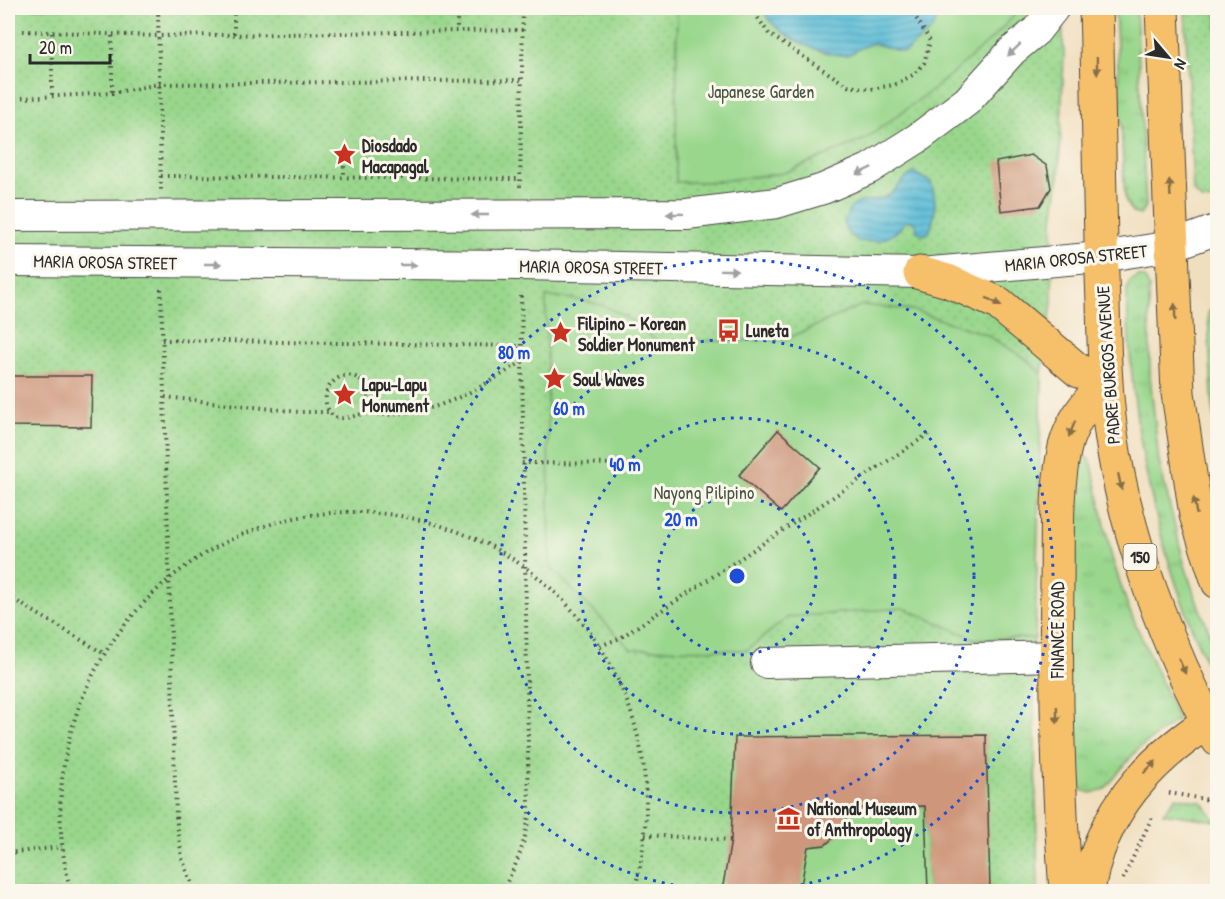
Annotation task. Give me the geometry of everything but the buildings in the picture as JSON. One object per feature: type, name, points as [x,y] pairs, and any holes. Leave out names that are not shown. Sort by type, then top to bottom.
[{"type":"main road","name":"PADRE BURGOS AVENUE","points":[[1096,8],[1101,257],[1106,383],[1111,434],[1121,486],[1143,571],[1214,726]]},
{"type":"main road","points":[[1162,8],[1178,393],[1196,515],[1218,582]]},
{"type":"main road","points":[[921,273],[948,281],[998,303],[1079,371],[1106,383]]},
{"type":"main road","name":"FINANCE ROAD","points":[[1065,891],[1059,791],[1056,656],[1057,516],[1065,448],[1073,424],[1086,403],[1106,383]]},
{"type":"main road","points":[[1088,891],[1098,849],[1121,801],[1159,758],[1214,726]]},
{"type":"main road","points":[[1059,791],[1068,806],[1079,810],[1101,811],[1121,801]]},
{"type":"street","points":[[8,216],[687,214],[777,203],[824,189],[869,169],[918,138],[967,101],[1011,51],[1036,31],[1054,8]]},
{"type":"street","name":"MARIA OROSA STREET","points":[[8,261],[921,273],[1101,257],[1172,246],[1218,229]]},
{"type":"street","points":[[766,663],[1056,656]]},
{"type":"path","points":[[158,8],[161,214]]},
{"type":"path","points":[[234,8],[234,34]]},
{"type":"path","points":[[457,8],[457,31]]},
{"type":"path","points":[[520,215],[523,8]]},
{"type":"path","points":[[751,8],[769,34],[848,86],[871,88],[894,85],[913,75],[924,63],[930,41],[910,8]]},
{"type":"path","points":[[1216,8],[1218,32]]},
{"type":"path","points":[[23,31],[159,36],[523,30]]},
{"type":"path","points":[[52,33],[52,98]]},
{"type":"path","points":[[112,36],[112,93]]},
{"type":"path","points":[[22,98],[112,93],[159,84],[523,80]]},
{"type":"path","points":[[344,160],[344,176]]},
{"type":"path","points":[[161,176],[520,179]]},
{"type":"path","points":[[162,263],[168,579],[176,817],[182,858],[195,891]]},
{"type":"path","points":[[501,891],[515,869],[525,841],[529,814],[520,266]]},
{"type":"path","points":[[162,340],[520,346]]},
{"type":"path","points":[[165,397],[299,412],[331,412],[342,419],[350,419],[362,414],[385,415],[424,409],[479,389],[522,363]]},
{"type":"path","points":[[331,412],[326,399],[330,384],[342,376],[349,376],[356,377],[367,387],[369,402],[362,414]]},
{"type":"path","points":[[600,646],[620,638],[930,433]]},
{"type":"path","points":[[522,463],[640,464]]},
{"type":"path","points":[[71,891],[62,847],[59,797],[66,747],[80,698],[103,653],[132,613],[168,579],[203,554],[241,535],[272,525],[324,514],[366,512],[409,517],[450,528],[489,545],[525,567],[573,610],[600,646],[626,695],[642,747],[648,801],[644,856],[634,891]]},
{"type":"path","points":[[8,596],[103,653]]},
{"type":"path","points":[[1162,802],[1174,785]]},
{"type":"path","points":[[1169,792],[1215,801]]},
{"type":"path","points":[[1122,885],[1133,852],[1155,811]]},
{"type":"path","points":[[645,835],[731,840]]},
{"type":"path","points":[[8,853],[62,847]]},
{"type":"green space","points":[[8,8],[1061,8],[1064,55],[1059,175],[1053,220],[1052,303],[1042,374],[1033,658],[1038,891],[8,891]]},
{"type":"green space","name":"Japanese Garden","points":[[677,8],[1021,8],[994,37],[935,88],[865,139],[784,173],[712,182],[676,182]]},
{"type":"green space","points":[[1115,8],[1136,8],[1146,206],[1140,215],[1133,213],[1125,199]]},
{"type":"green space","points":[[1185,8],[1217,8],[1218,201],[1202,200],[1193,191]]},
{"type":"green space","points":[[1139,276],[1145,278],[1149,288],[1150,376],[1159,462],[1183,559],[1194,594],[1217,651],[1217,668],[1213,672],[1209,670],[1173,576],[1148,484],[1133,390],[1129,341],[1127,289],[1129,282]]},
{"type":"green space","name":"Nayong Pilipino","points":[[546,297],[579,300],[607,308],[632,321],[657,342],[784,340],[862,305],[912,310],[987,335],[1025,358],[1042,374],[1035,638],[975,639],[904,608],[788,617],[747,650],[631,649],[550,567]]},
{"type":"green space","points":[[1211,309],[1215,322],[1217,438],[1212,397],[1208,314]]},
{"type":"green space","points":[[1083,456],[1089,459],[1092,465],[1112,558],[1128,607],[1178,719],[1136,751],[1105,789],[1091,793],[1076,789],[1061,611],[1078,459]]},
{"type":"green space","points":[[1176,797],[1202,802],[1216,821],[1163,813]]},
{"type":"green space","points":[[925,806],[928,891],[800,892],[806,847],[825,845],[846,827],[846,809]]},
{"type":"water","points":[[762,8],[942,8],[931,31],[905,52],[870,44],[844,55],[821,51],[797,41],[776,26]]},
{"type":"water","points":[[914,173],[931,182],[933,189],[935,208],[929,233],[923,235],[917,231],[912,221],[906,221],[896,232],[885,239],[858,241],[847,232],[844,224],[851,208],[856,204],[889,195]]},
{"type":"place","name":"Diosdado Macapagal","points":[[344,155]]},
{"type":"place","name":"Luneta","points":[[728,330]]},
{"type":"place","name":"Filipino - Korean Soldier Monument","points":[[560,333]]},
{"type":"place","name":"Soul Waves","points":[[555,379]]},
{"type":"place","name":"Lapu-Lapu Monument","points":[[344,394]]},
{"type":"place","name":"National Museum of Anthropology","points":[[789,818]]}]
